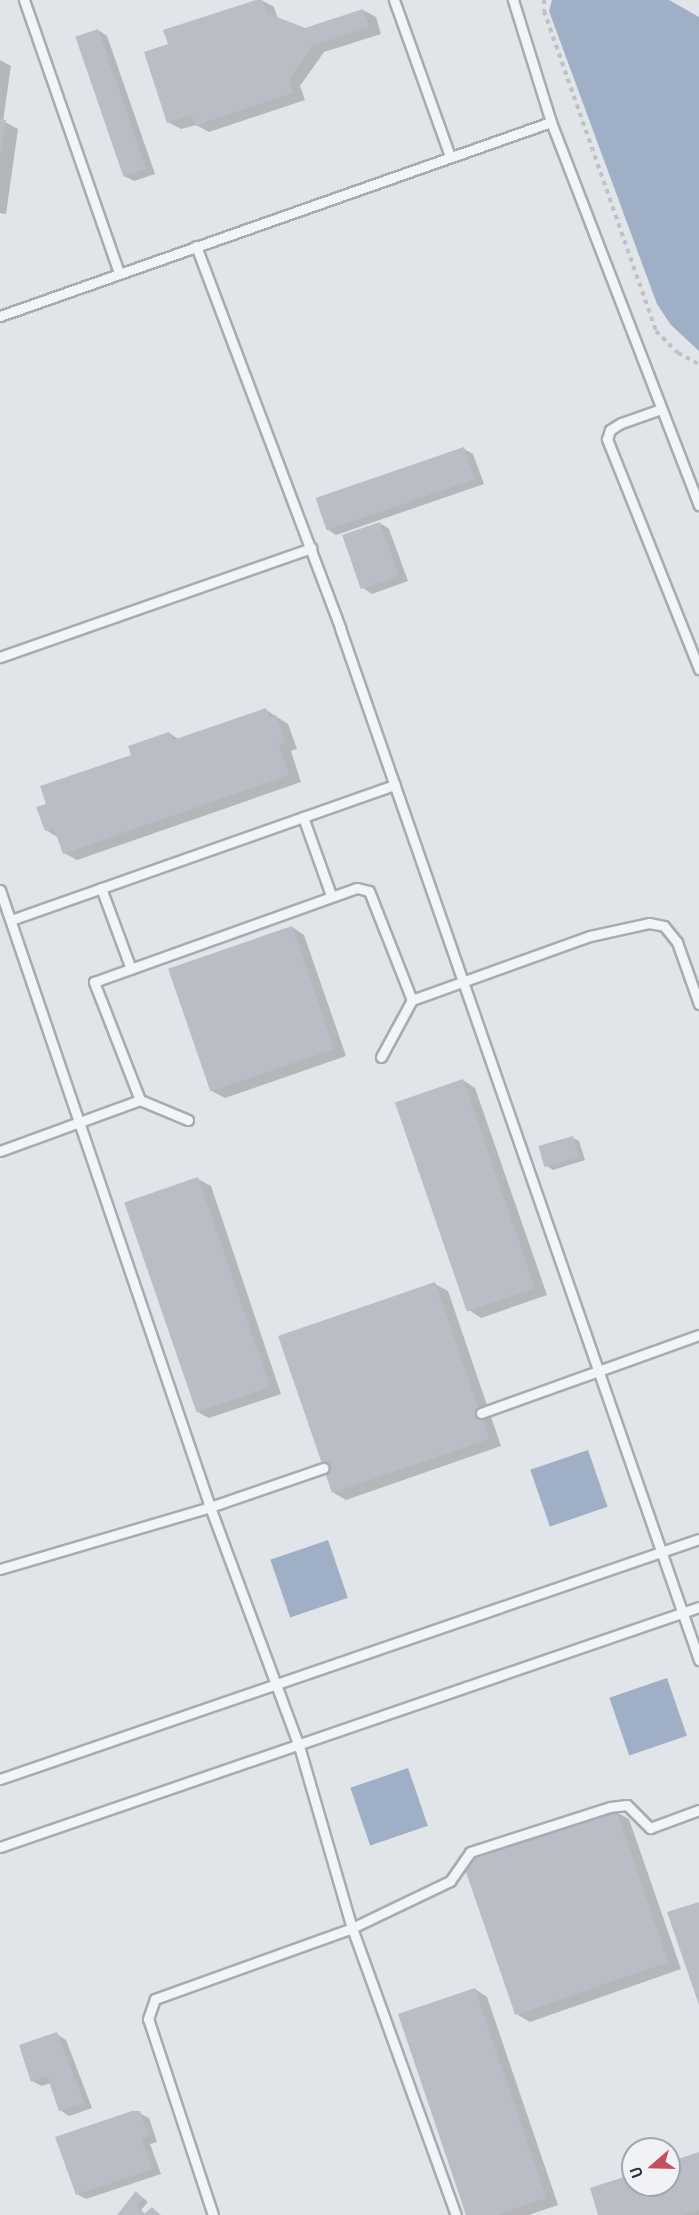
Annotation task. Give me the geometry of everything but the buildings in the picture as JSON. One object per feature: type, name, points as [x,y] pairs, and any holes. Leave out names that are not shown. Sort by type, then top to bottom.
[{"type":"lane","points":[[24,0],[119,273]]},
{"type":"lane","points":[[394,0],[450,156]]},
{"type":"lane","points":[[513,0],[551,122],[699,505]]},
{"type":"lane","points":[[0,316],[551,122]]},
{"type":"lane","points":[[196,246],[311,548],[466,982],[699,1660]]},
{"type":"lane","points":[[661,409],[621,423],[610,430],[607,439],[699,669]]},
{"type":"lane","points":[[0,657],[311,548]]},
{"type":"lane","points":[[10,920],[395,785]]},
{"type":"lane","points":[[303,817],[331,895]]},
{"type":"lane","points":[[101,888],[131,969]]},
{"type":"lane","points":[[140,1100],[94,985],[97,980],[331,895],[357,888],[369,891],[412,1000]]},
{"type":"lane","points":[[0,890],[210,1507],[299,1746],[352,1928],[456,2215]]},
{"type":"lane","points":[[381,1057],[412,1000],[590,936],[649,923],[664,927],[677,942],[699,1004]]},
{"type":"lane","points":[[0,1151],[140,1100],[188,1120]]},
{"type":"lane","points":[[481,1413],[601,1372],[699,1335]]},
{"type":"lane","points":[[0,1569],[210,1507],[323,1468]]},
{"type":"lane","points":[[0,1779],[276,1687],[699,1539]]},
{"type":"lane","points":[[0,1847],[299,1746],[699,1606]]},
{"type":"lane","points":[[213,2215],[148,2019],[150,2004],[155,1999],[242,1965],[352,1928],[450,1881],[470,1852],[610,1807],[627,1805],[650,1828],[699,1810]]},
{"type":"path","points":[[544,0],[544,11],[656,332],[678,353],[699,364]]},
{"type":"water","points":[[552,0],[669,0],[699,17],[699,351],[671,325],[657,304],[549,11]]},
{"type":"water","points":[[588,1450],[608,1507],[550,1527],[530,1470]]},
{"type":"water","points":[[328,1540],[348,1598],[290,1618],[270,1560]]},
{"type":"water","points":[[667,1678],[687,1736],[629,1756],[609,1698]]},
{"type":"water","points":[[408,1768],[428,1826],[370,1846],[350,1788]]}]
